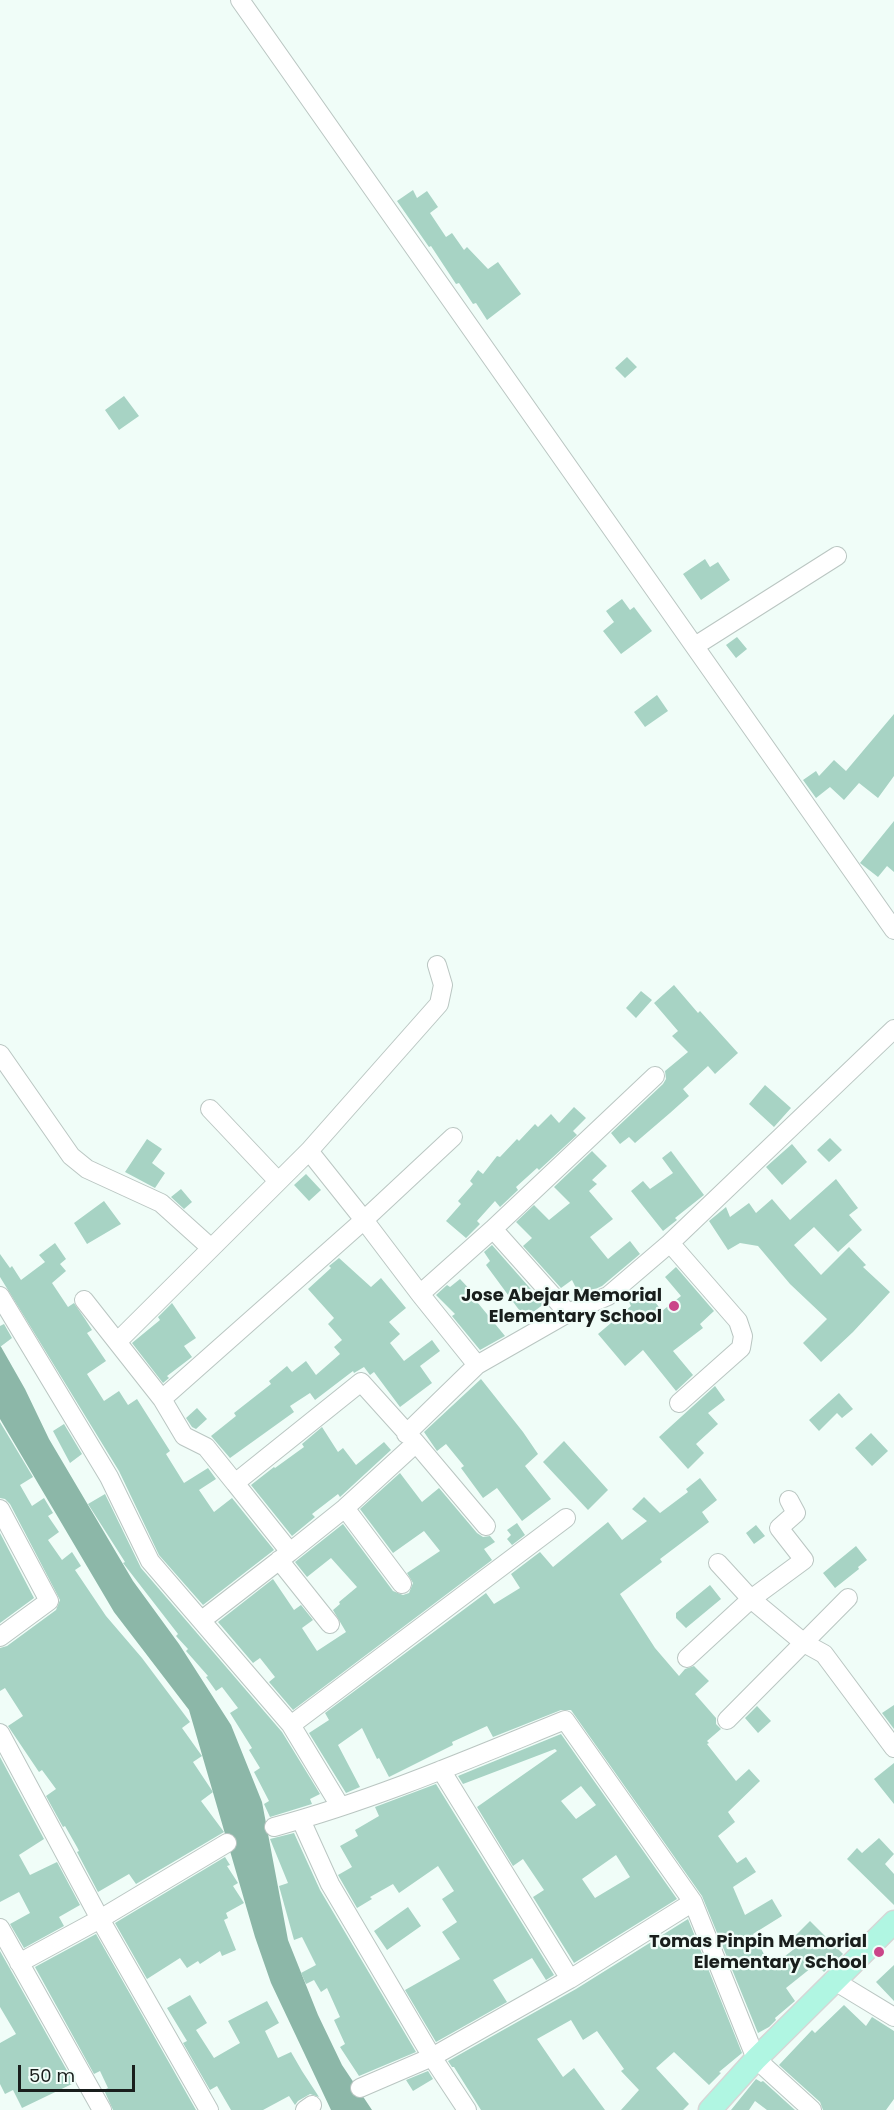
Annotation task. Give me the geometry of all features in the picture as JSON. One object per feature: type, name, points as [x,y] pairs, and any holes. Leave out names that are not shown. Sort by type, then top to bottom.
[{"type":"main road","points":[[710,2110],[833,1980],[894,1922]]},
{"type":"street","points":[[240,0],[894,930]]},
{"type":"street","points":[[695,646],[837,556]]},
{"type":"street","points":[[117,1342],[309,1152],[440,1004],[443,985],[437,966]]},
{"type":"street","points":[[202,1620],[345,1508],[477,1365],[568,1313],[608,1296],[670,1243],[894,1029]]},
{"type":"street","points":[[0,1054],[72,1156],[87,1169],[161,1203],[212,1248]]},
{"type":"street","points":[[420,1294],[493,1229],[655,1076]]},
{"type":"street","points":[[210,1109],[278,1181]]},
{"type":"street","points":[[162,1400],[364,1221],[453,1137]]},
{"type":"street","points":[[309,1152],[477,1365]]},
{"type":"street","points":[[493,1229],[568,1313]]},
{"type":"street","points":[[670,1243],[738,1321],[743,1336],[741,1348],[679,1403]]},
{"type":"street","points":[[0,1296],[109,1477],[150,1561],[291,1725],[340,1806]]},
{"type":"street","points":[[84,1300],[162,1400],[184,1436],[206,1447],[235,1483],[330,1624]]},
{"type":"street","points":[[235,1483],[361,1382],[486,1526]]},
{"type":"street","points":[[687,1658],[751,1599],[804,1560],[779,1528],[796,1513],[789,1500]]},
{"type":"street","points":[[345,1508],[402,1584]]},
{"type":"street","points":[[0,1509],[48,1601],[0,1637]]},
{"type":"street","points":[[291,1725],[566,1518]]},
{"type":"street","points":[[718,1563],[751,1599],[804,1643],[824,1654],[894,1748]]},
{"type":"street","points":[[727,1720],[848,1598]]},
{"type":"street","points":[[274,1827],[301,1820],[441,1770],[565,1720],[693,1902],[756,2059],[812,2110]]},
{"type":"street","points":[[2,1742],[209,2110]]},
{"type":"street","points":[[441,1770],[570,1979]]},
{"type":"street","points":[[301,1820],[330,1884],[432,2056],[467,2110]]},
{"type":"street","points":[[19,1963],[100,1919],[227,1843]]},
{"type":"street","points":[[360,2088],[432,2056],[570,1979],[693,1902]]},
{"type":"street","points":[[0,1928],[102,2110]]},
{"type":"street","points":[[833,1980],[894,2017]]},
{"type":"shaded area","points":[[0,1345],[25,1389],[49,1439],[133,1581],[179,1644],[231,1725],[262,1802],[288,1940],[318,2015],[342,2065],[372,2110],[331,2110],[271,1983],[255,1937],[189,1710],[114,1612],[0,1419]]},
{"type":"building","points":[[413,190],[417,198],[427,191],[438,207],[430,213],[446,237],[452,233],[464,250],[467,247],[488,269],[498,262],[521,294],[487,320],[459,283],[456,284],[397,201]]},
{"type":"building","points":[[627,357],[637,367],[625,378],[615,368]]},
{"type":"building","points":[[124,396],[139,416],[119,430],[105,410]]},
{"type":"building","points":[[705,559],[710,567],[718,562],[730,580],[701,600],[683,574]]},
{"type":"building","points":[[622,599],[630,610],[634,607],[652,631],[621,654],[603,631],[614,622],[606,611]]},
{"type":"building","points":[[737,637],[747,649],[736,658],[726,645]]},
{"type":"building","points":[[657,695],[668,711],[645,727],[634,712]]},
{"type":"building","points":[[894,714],[894,776],[878,798],[859,783],[844,800],[830,787],[816,798],[803,780],[816,771],[819,776],[834,760],[846,771]]},
{"type":"building","points":[[894,821],[894,872],[887,866],[878,877],[860,863]]},
{"type":"building","points":[[674,985],[738,1053],[715,1074],[708,1066],[683,1089],[689,1096],[635,1143],[629,1137],[620,1144],[611,1133],[663,1084],[666,1079],[665,1071],[688,1052],[672,1036],[678,1031],[654,1003]]},
{"type":"building","points":[[641,991],[652,1000],[636,1018],[626,1008]]},
{"type":"building","points":[[765,1085],[791,1108],[774,1127],[749,1104]]},
{"type":"building","points":[[574,1107],[586,1118],[573,1131],[577,1135],[539,1170],[537,1168],[516,1187],[518,1190],[500,1207],[495,1201],[477,1221],[480,1224],[466,1238],[446,1221],[461,1204],[458,1201],[473,1184],[470,1181],[478,1170],[483,1174],[497,1156],[500,1157],[517,1139],[519,1141],[535,1124],[538,1127],[551,1114],[559,1123]]},
{"type":"building","points":[[830,1138],[842,1150],[829,1162],[817,1150]]},
{"type":"building","points":[[147,1139],[162,1149],[152,1163],[165,1173],[155,1188],[125,1172]]},
{"type":"building","points":[[792,1144],[807,1162],[782,1185],[766,1167]]},
{"type":"building","points":[[592,1151],[607,1166],[592,1180],[597,1184],[589,1191],[613,1219],[590,1237],[608,1259],[630,1241],[640,1254],[602,1286],[580,1296],[572,1280],[561,1288],[523,1246],[532,1238],[516,1222],[534,1205],[549,1220],[570,1203],[554,1187]]},
{"type":"building","points":[[671,1151],[704,1195],[675,1218],[677,1220],[663,1231],[631,1191],[643,1181],[650,1189],[673,1173],[662,1158]]},
{"type":"building","points":[[306,1174],[321,1190],[309,1201],[294,1185]]},
{"type":"building","points":[[836,1179],[858,1208],[849,1215],[862,1230],[838,1252],[814,1227],[794,1245],[821,1275],[849,1247],[866,1265],[863,1267],[890,1292],[821,1362],[803,1343],[827,1319],[790,1284],[758,1246],[740,1243],[728,1250],[709,1221],[726,1207],[730,1217],[749,1203],[756,1213],[772,1199],[790,1220]]},
{"type":"building","points":[[181,1189],[192,1202],[184,1209],[171,1197]]},
{"type":"building","points":[[104,1201],[121,1224],[87,1244],[74,1223]]},
{"type":"building","points":[[55,1243],[66,1259],[60,1264],[66,1271],[52,1283],[68,1307],[74,1303],[92,1330],[87,1333],[106,1361],[87,1374],[104,1401],[119,1391],[128,1405],[137,1399],[170,1451],[166,1454],[184,1483],[208,1468],[216,1479],[199,1490],[214,1512],[232,1498],[274,1550],[203,1605],[159,1555],[119,1471],[0,1277],[0,1254],[21,1280],[45,1262],[39,1255]]},
{"type":"building","points":[[492,1245],[544,1304],[525,1318],[486,1265],[490,1261],[484,1252]]},
{"type":"building","points":[[339,1258],[371,1287],[381,1278],[406,1308],[389,1322],[400,1334],[390,1343],[404,1361],[432,1340],[440,1351],[420,1366],[432,1383],[400,1407],[374,1372],[370,1375],[364,1367],[354,1373],[353,1371],[315,1400],[310,1393],[290,1406],[294,1412],[230,1458],[211,1436],[236,1416],[234,1413],[271,1384],[269,1381],[287,1366],[292,1372],[306,1361],[316,1375],[340,1354],[334,1347],[342,1340],[328,1324],[334,1318],[308,1289]]},
{"type":"building","points":[[676,1267],[714,1311],[700,1324],[703,1328],[673,1351],[693,1375],[676,1391],[643,1350],[625,1366],[598,1334],[631,1306],[629,1302],[645,1289],[662,1311],[681,1296],[665,1277]]},
{"type":"building","points":[[460,1279],[475,1295],[473,1297],[505,1336],[480,1350],[452,1316],[455,1314],[436,1295],[447,1285],[450,1287]]},
{"type":"building","points":[[172,1303],[196,1338],[184,1346],[192,1357],[167,1376],[169,1378],[163,1383],[132,1343],[160,1320],[158,1317]]},
{"type":"building","points":[[4,1324],[12,1338],[0,1347],[0,1326]]},
{"type":"building","points":[[481,1379],[538,1454],[525,1466],[551,1499],[522,1521],[497,1488],[483,1498],[461,1468],[464,1466],[446,1444],[437,1451],[424,1432]]},
{"type":"building","points":[[715,1386],[725,1400],[708,1413],[718,1424],[696,1444],[704,1453],[688,1469],[659,1437]]},
{"type":"building","points":[[839,1393],[853,1409],[842,1418],[837,1413],[819,1431],[809,1420]]},
{"type":"building","points":[[197,1408],[207,1419],[196,1429],[186,1418]]},
{"type":"building","points":[[0,1422],[33,1477],[20,1485],[32,1506],[44,1498],[53,1513],[48,1516],[59,1532],[48,1540],[62,1560],[72,1552],[81,1566],[75,1570],[106,1616],[142,1658],[190,1722],[182,1728],[202,1756],[193,1762],[213,1792],[201,1801],[224,1832],[136,1884],[129,1874],[98,1892],[77,1852],[79,1851],[77,1847],[46,1796],[56,1789],[42,1770],[39,1772],[8,1726],[23,1716],[5,1688],[0,1691],[0,1648],[7,1646],[56,1610],[60,1600],[10,1504],[0,1498]]},
{"type":"building","points":[[64,1424],[82,1454],[70,1463],[53,1431]]},
{"type":"building","points":[[322,1427],[338,1452],[343,1448],[356,1465],[384,1442],[391,1450],[340,1497],[338,1494],[312,1514],[315,1517],[292,1536],[251,1485],[304,1447],[302,1444]]},
{"type":"building","points":[[871,1433],[888,1451],[872,1466],[855,1448]]},
{"type":"building","points":[[564,1441],[608,1490],[588,1510],[543,1462]]},
{"type":"building","points":[[400,1473],[422,1502],[439,1488],[477,1533],[483,1537],[490,1536],[495,1542],[484,1549],[492,1560],[293,1710],[269,1682],[275,1677],[260,1658],[253,1663],[218,1622],[273,1579],[294,1610],[301,1605],[313,1620],[302,1628],[317,1651],[346,1632],[333,1610],[357,1587],[331,1558],[307,1577],[295,1562],[343,1524],[393,1591],[403,1595],[409,1593],[413,1583],[407,1573],[440,1551],[424,1531],[393,1553],[360,1509]]},
{"type":"building","points":[[700,1478],[717,1500],[702,1512],[709,1522],[660,1559],[662,1562],[620,1594],[655,1648],[679,1676],[685,1669],[694,1666],[709,1681],[695,1694],[716,1718],[716,1724],[721,1729],[707,1741],[709,1743],[707,1744],[736,1781],[749,1769],[760,1781],[728,1812],[735,1822],[718,1836],[737,1863],[746,1857],[756,1872],[733,1887],[745,1915],[772,1899],[782,1916],[753,1934],[771,1967],[798,1946],[791,1940],[810,1921],[843,1954],[824,1972],[816,1964],[786,1988],[795,2001],[775,2018],[776,2020],[769,2027],[758,2033],[702,1896],[571,1710],[561,1710],[493,1737],[487,1726],[452,1742],[453,1745],[389,1777],[379,1758],[377,1759],[362,1728],[338,1745],[360,1787],[346,1793],[309,1733],[329,1720],[325,1713],[486,1593],[494,1604],[520,1588],[511,1574],[540,1552],[553,1567],[608,1522],[622,1540],[647,1521],[632,1509],[644,1497],[660,1513],[688,1492],[686,1489]]},
{"type":"building","points":[[105,1494],[141,1568],[282,1732],[320,1794],[310,1799],[312,1804],[270,1817],[264,1804],[269,1801],[254,1772],[260,1768],[249,1750],[252,1748],[230,1713],[238,1708],[222,1687],[216,1691],[206,1677],[208,1676],[176,1636],[178,1634],[123,1563],[125,1562],[88,1504]]},
{"type":"building","points":[[517,1523],[525,1535],[512,1545],[507,1539],[511,1535],[507,1530]]},
{"type":"building","points":[[756,1525],[765,1536],[754,1544],[746,1533]]},
{"type":"building","points":[[0,1533],[34,1598],[0,1623]]},
{"type":"building","points":[[856,1546],[867,1560],[835,1588],[823,1573]]},
{"type":"building","points":[[710,1585],[721,1599],[686,1628],[676,1618],[676,1613]]},
{"type":"building","points":[[894,1705],[894,1729],[882,1713]]},
{"type":"building","points":[[757,1706],[771,1721],[758,1733],[745,1718]]},
{"type":"building","points":[[561,1734],[677,1899],[574,1963],[533,1897],[544,1890],[523,1859],[513,1866],[477,1807],[557,1751],[555,1749],[463,1784],[458,1776]],"holes":[[[581,1786],[596,1805],[576,1819],[561,1801]],[[616,1855],[630,1877],[595,1898],[582,1879]]]},
{"type":"building","points":[[0,1757],[44,1839],[19,1855],[30,1875],[57,1862],[80,1905],[59,1917],[64,1926],[24,1948],[10,1924],[30,1913],[19,1892],[0,1902]]},
{"type":"building","points":[[894,1763],[894,1804],[874,1779]]},
{"type":"building","points":[[436,1784],[554,1975],[546,1980],[532,1958],[493,1980],[507,2002],[436,2042],[405,1990],[460,1959],[442,1932],[457,1922],[442,1899],[454,1891],[438,1866],[399,1893],[393,1884],[370,1897],[372,1899],[357,1908],[338,1875],[352,1867],[340,1846],[358,1836],[355,1830],[379,1816],[375,1807]]},
{"type":"building","points":[[294,1833],[320,1890],[416,2052],[359,2076],[340,2047],[345,2044],[334,2020],[340,2017],[327,1988],[321,1992],[314,1980],[306,1984],[301,1973],[316,1965],[302,1937],[294,1940],[279,1886],[288,1883],[270,1839]]},
{"type":"building","points":[[879,1838],[894,1854],[885,1864],[894,1874],[894,1905],[847,1859],[857,1848],[862,1853]]},
{"type":"building","points":[[225,1857],[230,1865],[227,1866],[238,1883],[233,1886],[244,1903],[226,1913],[228,1918],[224,1920],[236,1950],[222,1956],[220,1951],[200,1964],[198,1961],[187,1968],[180,1958],[147,1979],[115,1923]]},
{"type":"building","points":[[408,1907],[421,1926],[387,1950],[374,1931]]},
{"type":"building","points":[[688,1919],[742,2053],[719,2072],[721,2073],[709,2085],[674,2052],[656,2068],[689,2104],[683,2110],[621,2110],[639,2090],[621,2071],[624,2069],[597,2031],[583,2040],[571,2020],[537,2039],[563,2077],[574,2068],[605,2110],[481,2110],[448,2061],[576,1989]]},
{"type":"building","points":[[96,1934],[196,2110],[113,2110],[104,2090],[108,2088],[100,2071],[94,2074],[35,1967]]},
{"type":"building","points":[[0,1951],[74,2083],[22,2108],[13,2090],[5,2094],[0,2084],[0,2043],[16,2034],[0,2007]]},
{"type":"building","points":[[894,1965],[894,2001],[876,1982]]},
{"type":"building","points":[[190,1995],[207,2023],[196,2030],[214,2058],[240,2043],[228,2021],[267,2001],[279,2023],[265,2031],[278,2058],[291,2052],[319,2097],[310,2094],[295,2105],[289,2096],[263,2110],[231,2110],[217,2086],[210,2090],[183,2043],[187,2041],[167,2008]]},
{"type":"building","points":[[844,2005],[866,2026],[872,2017],[894,2031],[894,2099],[886,2110],[823,2110],[820,2102],[779,2065],[812,2030],[815,2033]]},
{"type":"building","points":[[428,2071],[433,2079],[413,2091],[406,2080]]},
{"type":"building","points":[[756,2079],[763,2081],[795,2110],[767,2110],[755,2101],[749,2110],[731,2110]]},
{"type":"place","name":"Jose Abejar Memorial Elementary School","points":[[674,1306]]},
{"type":"place","name":"Tomas Pinpin Memorial Elementary School","points":[[879,1952]]}]
